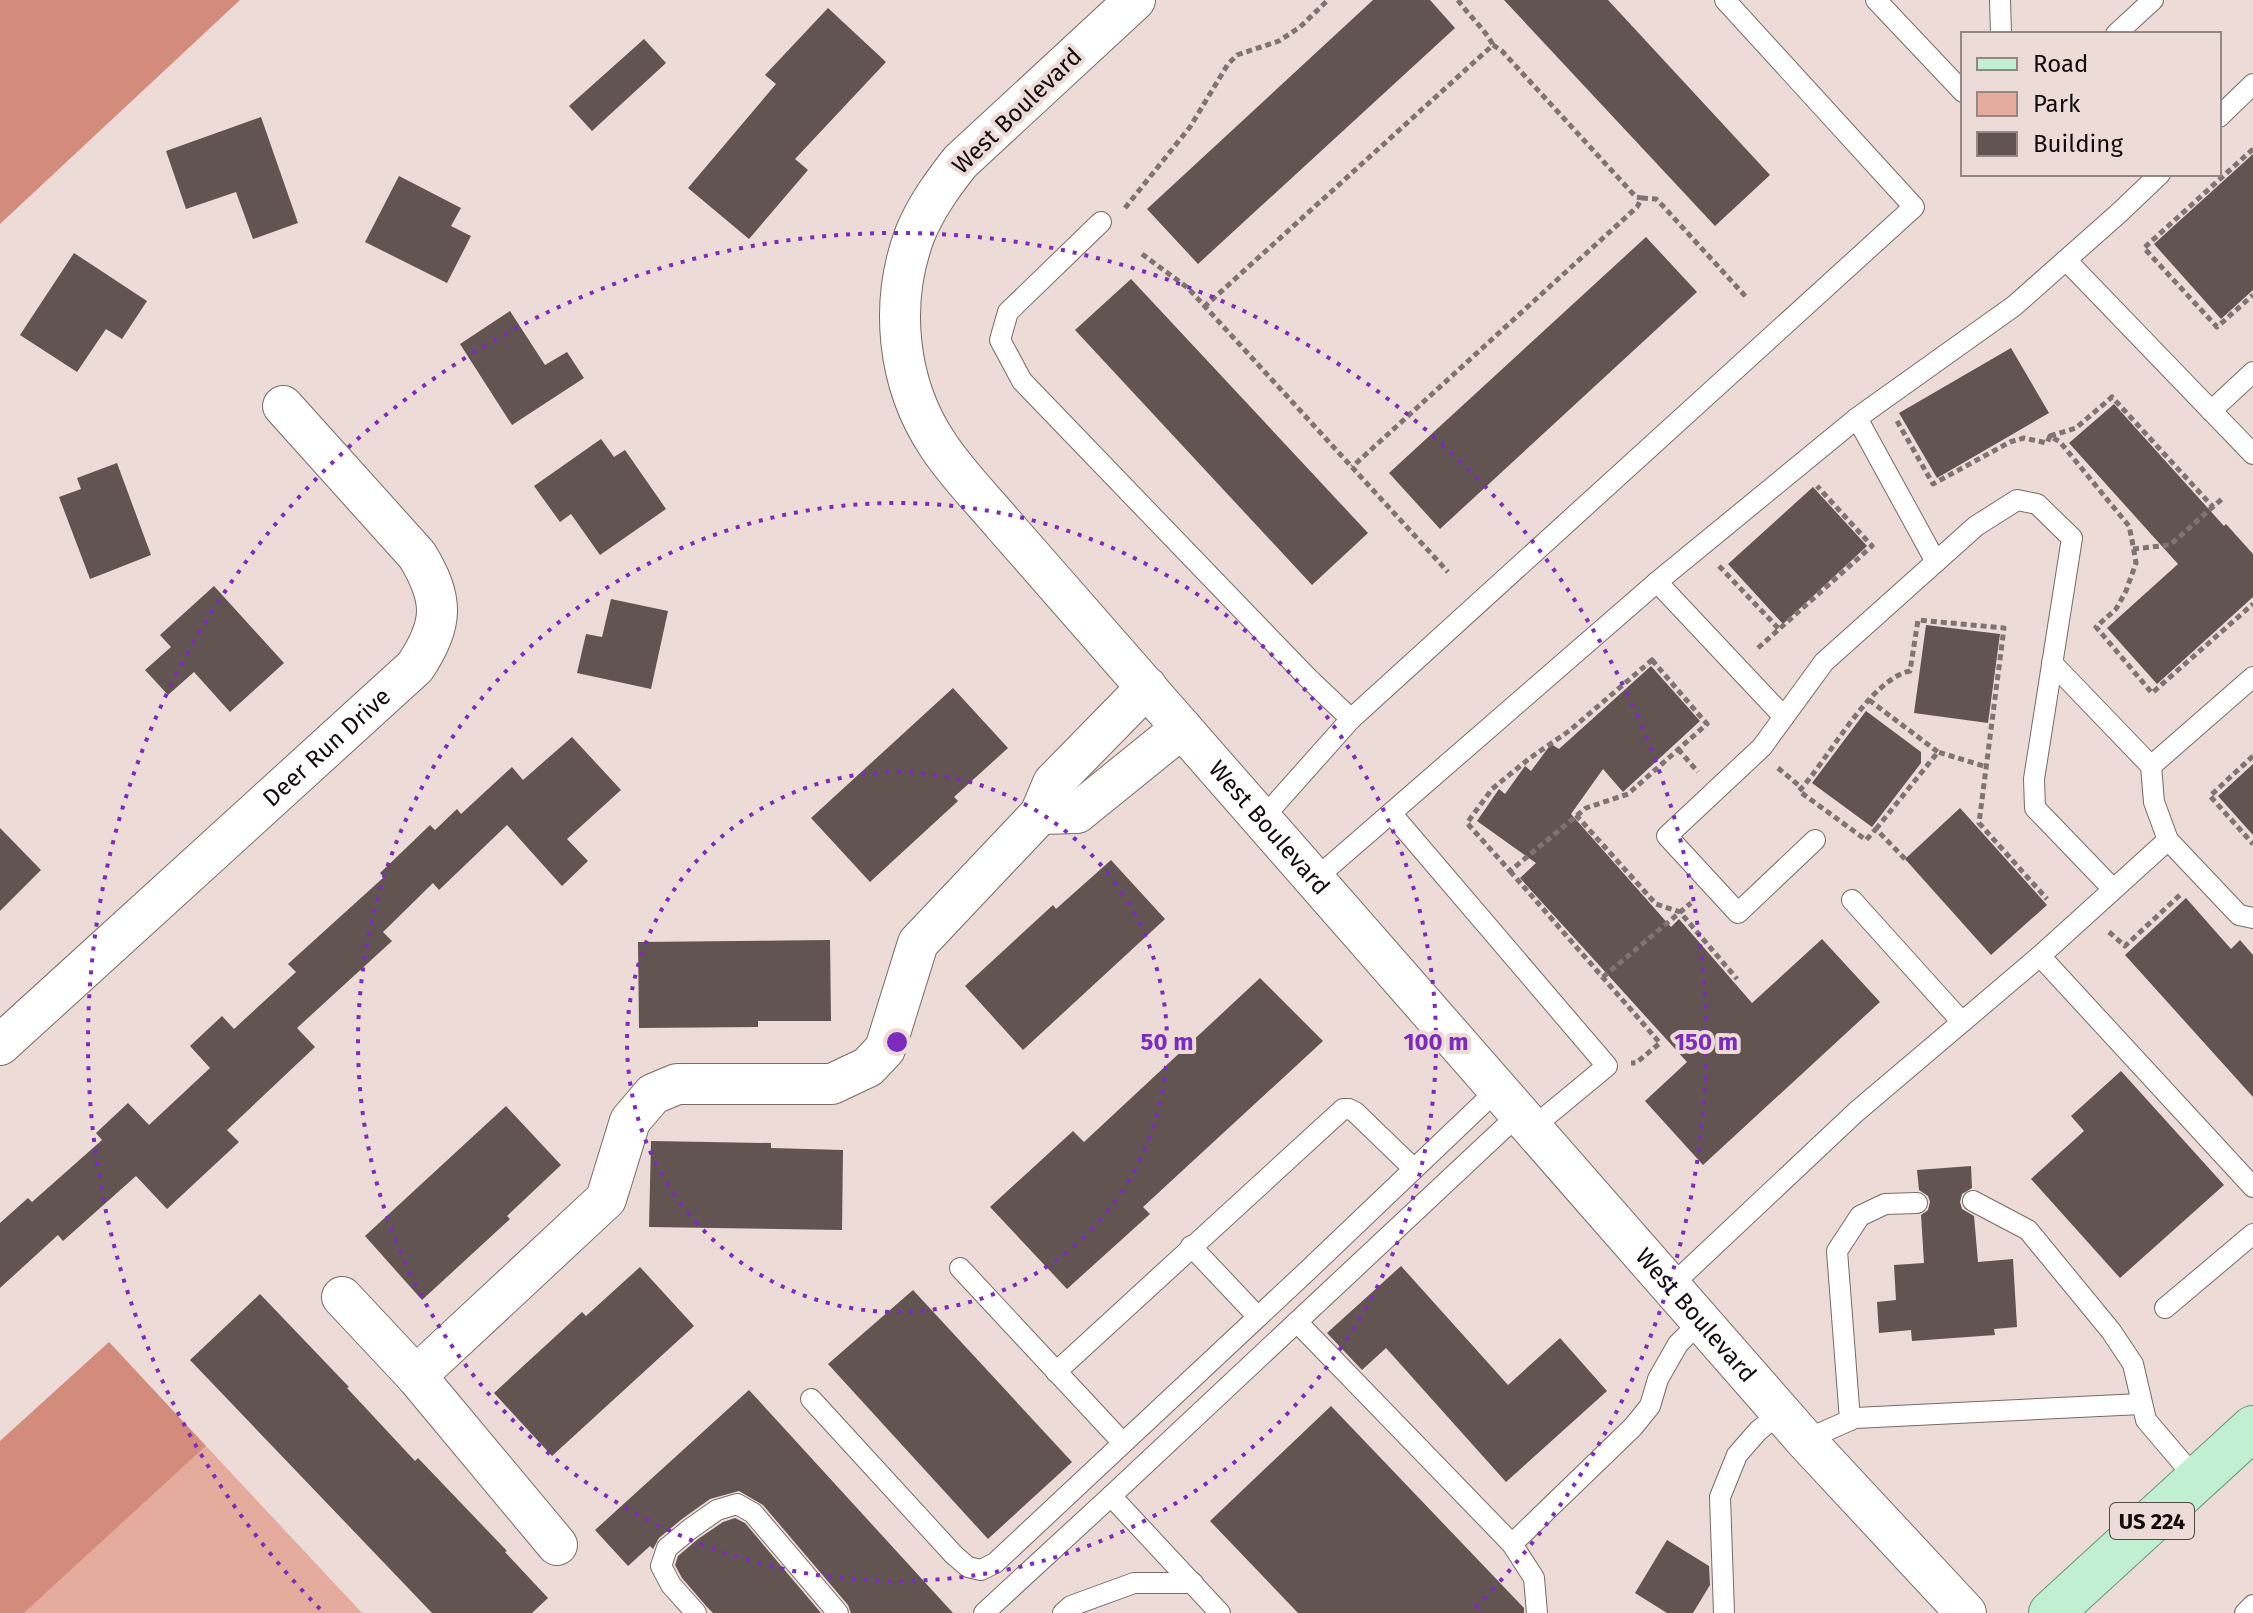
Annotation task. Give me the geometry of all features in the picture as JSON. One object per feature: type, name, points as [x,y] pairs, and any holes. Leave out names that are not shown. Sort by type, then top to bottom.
[{"type":"main road","name":"US 224","points":[[2051,1613],[2253,1428]]},
{"type":"street","name":"West Boulevard","points":[[1135,0],[960,162],[941,186],[914,236],[901,290],[899,315],[906,372],[921,415],[936,443],[960,474],[1793,1426],[1966,1613]]},
{"type":"street","name":"Deer Run Drive","points":[[0,1045],[415,667],[429,646],[437,623],[437,601],[430,575],[417,555],[283,406]]},
{"type":"street","points":[[416,1376],[606,1199],[630,1121],[653,1094],[677,1084],[832,1084],[868,1067],[885,1049],[918,943],[1040,814],[1053,783],[1147,687]]},
{"type":"street","points":[[1040,814],[1077,813],[1182,728]]},
{"type":"street","points":[[342,1297],[416,1376],[557,1545]]},
{"type":"lane","points":[[1262,819],[1351,719],[1914,207],[1725,0]]},
{"type":"lane","points":[[1876,0],[1961,90]]},
{"type":"lane","points":[[2000,0],[2001,32]]},
{"type":"lane","points":[[2118,32],[2153,0]]},
{"type":"lane","points":[[2221,115],[2253,84]]},
{"type":"lane","points":[[1315,879],[1700,546],[1857,418],[2014,306],[2158,176]]},
{"type":"lane","points":[[1101,222],[1008,312],[1000,340],[1022,381],[1351,719]]},
{"type":"lane","points":[[2066,260],[2253,454]]},
{"type":"lane","points":[[2211,411],[2253,372]]},
{"type":"lane","points":[[1857,418],[1936,562]]},
{"type":"lane","points":[[1815,840],[1738,913],[1667,836],[1762,747],[1824,662],[1976,526],[2017,500],[2037,504],[2072,538],[2034,779],[2035,808],[2113,889]]},
{"type":"lane","points":[[1657,582],[1784,717]]},
{"type":"lane","points":[[2052,663],[2151,766],[2154,802],[2168,840],[2239,915],[2253,918]]},
{"type":"lane","points":[[2151,766],[2253,677]]},
{"type":"lane","points":[[811,1399],[954,1555],[968,1567],[981,1570],[995,1563],[1414,1169],[1516,1111],[1607,1066],[1391,813]]},
{"type":"lane","points":[[1671,1286],[1856,1112],[2040,956],[2168,840]]},
{"type":"lane","points":[[1852,900],[1962,1022]]},
{"type":"lane","points":[[2040,956],[2253,1187]]},
{"type":"lane","points":[[1056,1372],[1343,1109],[1355,1112],[1414,1169]]},
{"type":"lane","points":[[984,1613],[1297,1322],[1516,1111]]},
{"type":"lane","points":[[1973,1201],[2028,1230],[2111,1331],[2133,1364],[2146,1420],[2197,1480]]},
{"type":"lane","points":[[1850,1420],[1837,1251],[1860,1216],[1885,1204],[1917,1203]]},
{"type":"lane","points":[[2165,1308],[2253,1234]]},
{"type":"lane","points":[[1191,1246],[1258,1317]]},
{"type":"lane","points":[[960,1268],[1123,1443]]},
{"type":"lane","points":[[1512,1544],[1633,1427],[1650,1406],[1658,1379],[1678,1344],[1701,1321]]},
{"type":"lane","points":[[1297,1322],[1512,1544],[1534,1578],[1537,1613]]},
{"type":"lane","points":[[1724,1613],[1720,1497],[1737,1455],[1758,1431],[1855,1418],[2141,1404]]},
{"type":"lane","points":[[1111,1496],[1220,1613]]},
{"type":"lane","points":[[696,1613],[671,1585],[661,1566],[667,1548],[717,1510],[737,1504],[753,1513],[838,1613]]},
{"type":"lane","points":[[1063,1613],[1071,1606],[1134,1583],[1193,1583]]},
{"type":"lane","points":[[2245,1613],[2253,1605]]},
{"type":"path","points":[[1125,209],[1190,127],[1228,64],[1237,55],[1279,41],[1300,27],[1328,0]]},
{"type":"path","points":[[1458,0],[1493,45],[1518,68],[1636,197],[1656,199],[1747,298]]},
{"type":"path","points":[[1204,307],[1493,45]]},
{"type":"path","points":[[2253,149],[2144,248],[2217,327],[2253,295]]},
{"type":"path","points":[[1352,467],[1637,207],[1642,198]]},
{"type":"path","points":[[1142,254],[1188,288],[1448,572]]},
{"type":"path","points":[[2050,436],[2076,428],[2112,397],[2213,507]]},
{"type":"path","points":[[1736,667],[1872,546],[1798,466]]},
{"type":"path","points":[[2133,549],[2170,545],[2224,497]]},
{"type":"path","points":[[1700,546],[1779,629]]},
{"type":"path","points":[[1938,752],[1866,840],[1799,791],[1869,700],[1899,673],[1910,671],[1918,620],[2004,628],[1979,823],[2047,899]]},
{"type":"path","points":[[1510,871],[1586,808],[1628,794],[1707,724],[1652,660],[1569,731],[1492,789],[1467,823],[1660,1043],[1636,1063],[1607,1066]]},
{"type":"path","points":[[1869,700],[1938,752],[1987,767]]},
{"type":"path","points":[[2253,756],[2210,796],[2253,844]]},
{"type":"path","points":[[1576,815],[1656,904],[1680,912],[1737,979]]},
{"type":"path","points":[[1876,829],[1905,859]]},
{"type":"path","points":[[1603,977],[1712,885]]},
{"type":"path","points":[[2087,913],[2125,946],[2185,890]]},
{"type":"green space","points":[[206,1446],[362,1613],[24,1613]]},
{"type":"shaded area","points":[[0,0],[240,0],[0,224]]},
{"type":"shaded area","points":[[109,1342],[206,1446],[24,1613],[0,1613],[0,1441]]},
{"type":"building","points":[[1373,0],[1430,0],[1455,28],[1198,264],[1147,209]]},
{"type":"building","points":[[1504,0],[1608,0],[1770,175],[1715,226]]},
{"type":"building","points":[[828,8],[886,62],[795,159],[808,170],[749,239],[688,188],[776,84],[765,75]]},
{"type":"building","points":[[644,39],[666,63],[592,131],[569,106]]},
{"type":"building","points":[[261,117],[298,223],[253,239],[236,192],[186,209],[166,151]]},
{"type":"building","points":[[2253,154],[2253,290],[2221,319],[2154,244]]},
{"type":"building","points":[[399,176],[461,208],[451,226],[471,236],[447,283],[365,242]]},
{"type":"building","points":[[1646,237],[1697,292],[1440,529],[1389,473]]},
{"type":"building","points":[[74,253],[147,301],[122,339],[106,329],[77,372],[20,335]]},
{"type":"building","points":[[1131,279],[1368,533],[1312,585],[1075,330]]},
{"type":"building","points":[[510,311],[545,365],[567,352],[584,378],[512,425],[460,344]]},
{"type":"building","points":[[2011,348],[2049,413],[1937,478],[1899,413]]},
{"type":"building","points":[[2114,404],[2253,554],[2253,597],[2157,684],[2107,628],[2178,564],[2069,443]]},
{"type":"building","points":[[601,439],[614,457],[625,450],[666,509],[600,555],[571,514],[560,522],[534,486]]},
{"type":"building","points":[[117,463],[151,555],[90,579],[59,497],[81,489],[77,478]]},
{"type":"building","points":[[1813,487],[1867,546],[1783,624],[1728,564]]},
{"type":"building","points":[[214,586],[284,663],[230,712],[194,672],[168,695],[145,670],[171,647],[160,635]]},
{"type":"building","points":[[611,599],[668,611],[651,689],[577,673],[586,634],[602,637]]},
{"type":"building","points":[[1926,625],[2000,634],[1988,723],[1914,713]]},
{"type":"building","points":[[1651,666],[1700,721],[1623,792],[1603,769],[1571,814],[1671,927],[1679,919],[1752,1003],[1822,939],[1880,1002],[1703,1165],[1645,1101],[1687,1062],[1520,878],[1536,863],[1477,821],[1499,789],[1505,794],[1525,766],[1531,771],[1551,744],[1559,749]]},
{"type":"building","points":[[953,688],[1008,748],[954,797],[958,801],[870,882],[811,818]]},
{"type":"building","points":[[1866,711],[1921,752],[1921,763],[1872,827],[1812,783]]},
{"type":"building","points":[[572,737],[621,790],[567,839],[588,861],[562,886],[507,825],[439,890],[433,883],[383,932],[392,941],[297,1028],[315,1047],[227,1130],[239,1142],[167,1209],[136,1176],[63,1241],[58,1235],[0,1288],[0,1223],[28,1198],[32,1202],[102,1140],[96,1133],[128,1103],[149,1125],[210,1068],[190,1046],[222,1016],[234,1029],[296,972],[288,964],[384,877],[380,873],[430,825],[435,830],[457,809],[461,814],[512,767],[523,780]]},
{"type":"building","points":[[2253,764],[2253,835],[2218,796]]},
{"type":"building","points":[[1960,808],[2047,905],[1991,955],[1905,859]]},
{"type":"building","points":[[0,828],[41,870],[0,911]]},
{"type":"building","points":[[1111,860],[1165,919],[1023,1050],[965,986],[1053,905],[1056,909]]},
{"type":"building","points":[[2186,898],[2231,949],[2240,940],[2253,955],[2253,1097],[2125,955]]},
{"type":"building","points":[[830,940],[831,1021],[758,1021],[758,1027],[639,1028],[638,942]]},
{"type":"building","points":[[1260,978],[1323,1041],[1143,1207],[1150,1214],[1067,1289],[990,1207],[1073,1131],[1084,1142]]},
{"type":"building","points":[[2121,1071],[2224,1185],[2120,1278],[2031,1179],[2084,1131],[2071,1116]]},
{"type":"building","points":[[506,1106],[561,1165],[507,1216],[510,1219],[422,1300],[365,1236]]},
{"type":"building","points":[[651,1141],[771,1143],[771,1148],[843,1150],[842,1230],[649,1227]]},
{"type":"building","points":[[1971,1166],[1972,1188],[1962,1194],[1962,1209],[1974,1216],[1978,1262],[2013,1259],[2017,1327],[1994,1329],[1995,1335],[1912,1341],[1911,1330],[1879,1333],[1877,1302],[1896,1300],[1894,1265],[1924,1263],[1921,1215],[1928,1210],[1930,1202],[1928,1196],[1919,1190],[1917,1170]]},
{"type":"building","points":[[1401,1266],[1508,1385],[1560,1338],[1607,1391],[1506,1482],[1386,1348],[1362,1370],[1327,1333]]},
{"type":"building","points":[[640,1267],[694,1326],[552,1456],[494,1393],[582,1312],[586,1316]]},
{"type":"building","points":[[913,1290],[1072,1462],[988,1539],[828,1364]]},
{"type":"building","points":[[260,1294],[415,1461],[418,1458],[507,1551],[548,1598],[532,1613],[432,1613],[190,1360]]},
{"type":"building","points":[[749,1390],[953,1613],[851,1613],[848,1605],[763,1505],[739,1491],[710,1499],[659,1538],[653,1549],[650,1546],[628,1566],[595,1530]]},
{"type":"building","points":[[1331,1406],[1524,1608],[1524,1613],[1298,1613],[1210,1521]]},
{"type":"building","points":[[735,1518],[745,1523],[821,1613],[713,1613],[707,1607],[675,1565],[678,1556],[698,1539],[723,1522]]},
{"type":"building","points":[[1667,1540],[1709,1566],[1710,1585],[1693,1613],[1667,1613],[1635,1593]]}]
